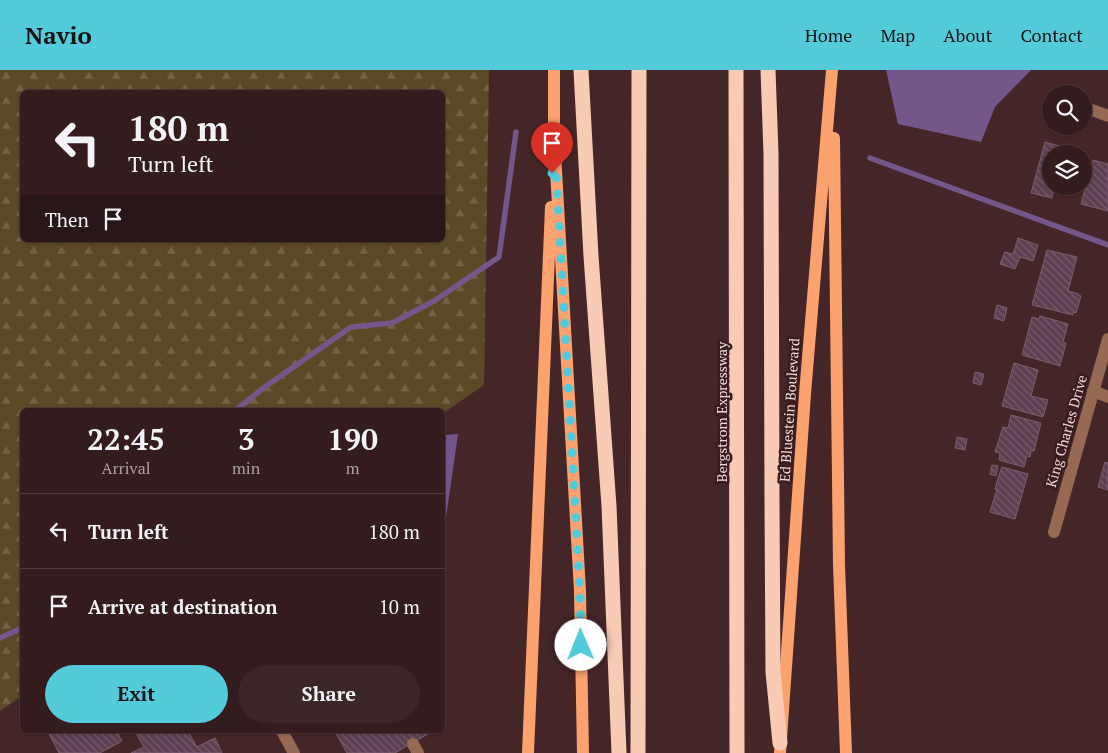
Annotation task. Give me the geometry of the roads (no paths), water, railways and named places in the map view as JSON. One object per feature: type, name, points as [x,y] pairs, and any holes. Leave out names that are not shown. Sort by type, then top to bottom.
[{"type":"highway","points":[[581,70],[592,265],[609,506],[619,753]]},
{"type":"highway","points":[[638,753],[639,70]]},
{"type":"highway","name":"Bergstrom Expressway","points":[[736,70],[737,753]]},
{"type":"highway","points":[[768,70],[771,154],[774,672],[780,748]]},
{"type":"main road","points":[[528,753],[554,135],[554,70]]},
{"type":"main road","name":"Ed Bluestein Boulevard","points":[[780,748],[806,384],[833,70]]},
{"type":"main road","name":"Ed Bluestein Boulevard","points":[[833,70],[839,566],[846,753]]},
{"type":"main road","points":[[554,135],[580,591],[583,753]]},
{"type":"street","points":[[1092,110],[1108,116]]},
{"type":"street","name":"King Charles Drive","points":[[1054,532],[1108,339]]},
{"type":"street","points":[[1093,392],[1108,397]]},
{"type":"street","points":[[283,733],[294,753]]},
{"type":"waterway","points":[[238,408],[262,389],[351,327],[392,323],[434,301],[499,257],[516,132]]},
{"type":"waterway","points":[[870,158],[1108,245]]},
{"type":"waterway","points":[[0,638],[20,629]]}]
